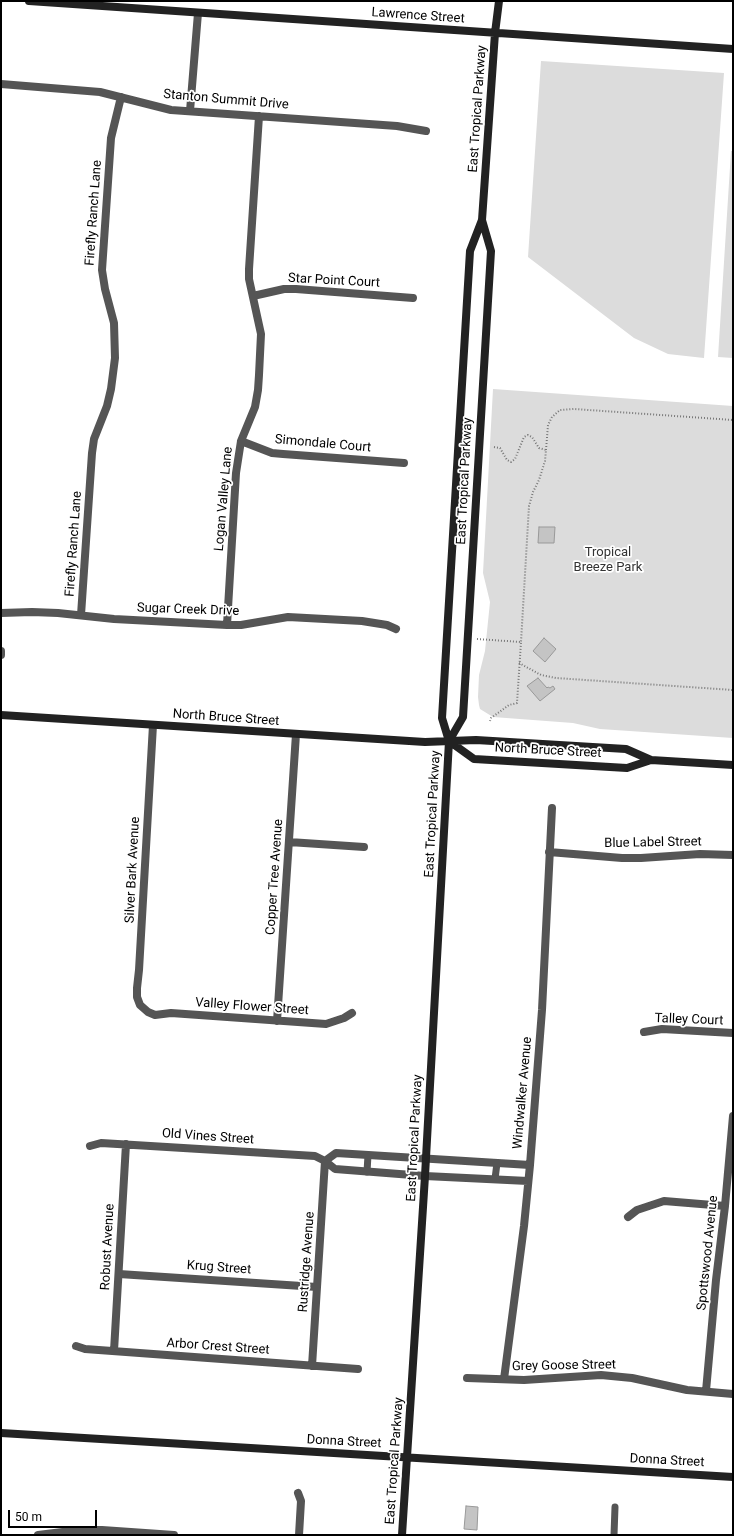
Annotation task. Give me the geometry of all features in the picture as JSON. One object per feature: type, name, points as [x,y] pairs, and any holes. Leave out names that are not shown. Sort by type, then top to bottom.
[{"type":"street","name":"Lawrence Street","points":[[29,1],[73,2],[198,13],[733,49]]},
{"type":"street","name":"East Tropical Parkway","points":[[402,1535],[425,1176],[449,741],[442,718],[470,251],[482,220],[495,33],[499,1]]},
{"type":"street","points":[[190,111],[198,13]]},
{"type":"street","name":"Stanton Summit Drive","points":[[1,84],[100,92],[164,108],[190,111],[397,126],[426,131]]},
{"type":"street","name":"Firefly Ranch Lane","points":[[81,615],[92,453],[94,439],[107,406],[111,389],[114,358],[114,323],[105,289],[102,270],[111,138],[121,97]]},
{"type":"street","name":"Logan Valley Lane","points":[[227,625],[236,474],[241,441],[255,407],[258,390],[261,334],[249,279],[249,269],[259,116]]},
{"type":"street","name":"East Tropical Parkway","points":[[449,741],[463,716],[468,638],[491,251],[482,220]]},
{"type":"street","name":"Star Point Court","points":[[253,296],[284,289],[296,289],[414,298]]},
{"type":"street","name":"Simondale Court","points":[[241,441],[272,453],[404,463]]},
{"type":"street","name":"Sugar Creek Drive","points":[[1,613],[32,612],[114,619],[227,625],[241,625],[288,617],[362,621],[387,625],[396,629]]},
{"type":"street","name":"North Bruce Street","points":[[1,715],[425,742],[476,740],[626,749],[651,760],[733,765]]},
{"type":"street","name":"Silver Bark Avenue","points":[[148,1012],[140,1005],[137,997],[137,988],[153,725]]},
{"type":"street","name":"Copper Tree Avenue","points":[[277,1022],[296,734]]},
{"type":"street","name":"North Bruce Street","points":[[449,741],[474,759],[627,768],[651,760]]},
{"type":"street","name":"Windwalker Avenue","points":[[504,1379],[530,1165],[542,1010],[552,808]]},
{"type":"street","points":[[289,842],[364,847]]},
{"type":"street","name":"Blue Label Street","points":[[550,852],[622,858],[700,854],[733,855]]},
{"type":"street","name":"Valley Flower Street","points":[[148,1012],[155,1015],[171,1013],[277,1022],[326,1024],[344,1018],[352,1013]]},
{"type":"street","name":"Talley Court","points":[[644,1032],[662,1029],[733,1033]]},
{"type":"street","name":"Spottswood Avenue","points":[[706,1391],[733,1116]]},
{"type":"street","name":"Old Vines Street","points":[[90,1146],[101,1143],[126,1144],[315,1156],[325,1161],[335,1169],[528,1182]]},
{"type":"street","name":"Robust Avenue","points":[[114,1351],[126,1144]]},
{"type":"street","points":[[325,1161],[336,1154],[530,1165]]},
{"type":"street","name":"Rustridge Avenue","points":[[312,1366],[325,1161]]},
{"type":"street","points":[[628,1217],[637,1210],[664,1201],[725,1206]]},
{"type":"street","name":"Krug Street","points":[[119,1274],[317,1286]]},
{"type":"street","name":"Arbor Crest Street","points":[[76,1346],[85,1349],[358,1369]]},
{"type":"street","name":"Grey Goose Street","points":[[467,1378],[504,1379],[601,1375],[632,1378],[687,1390],[733,1394]]},
{"type":"street","name":"Donna Street","points":[[1,1434],[733,1477]]},
{"type":"street","points":[[298,1494],[301,1501],[299,1535]]},
{"type":"street","points":[[38,1535],[102,1530],[174,1535]]},
{"type":"lane","points":[[367,1172],[368,1155]]},
{"type":"lane","points":[[495,1179],[496,1163]]},
{"type":"lane","points":[[614,1535],[615,1507]]},
{"type":"path","points":[[490,721],[491,718],[509,704],[517,703],[529,506],[545,461],[548,425],[552,416],[560,410],[574,409],[733,420]]},
{"type":"path","points":[[494,447],[500,448],[507,460],[511,462],[515,459],[524,437],[528,434],[532,437],[539,448],[546,450]]},
{"type":"path","points":[[468,638],[521,642]]},
{"type":"path","points":[[519,663],[541,675],[556,678],[733,690]]},
{"type":"green space","points":[[541,61],[724,73],[704,358],[668,354],[634,338],[528,257]]},
{"type":"green space","points":[[731,151],[733,151],[733,358],[718,357]]},
{"type":"green space","name":"Tropical Breeze Park","points":[[493,389],[733,406],[733,738],[600,729],[573,723],[493,717],[480,709],[478,697],[479,675],[485,651],[490,602],[483,573]]},
{"type":"building","points":[[539,527],[555,527],[554,543],[538,543]]},
{"type":"building","points":[[544,638],[556,649],[545,662],[533,651]]},
{"type":"building","points":[[538,678],[547,688],[553,686],[555,689],[540,701],[527,686]]},
{"type":"building","points":[[466,1506],[478,1507],[477,1530],[464,1529]]}]
